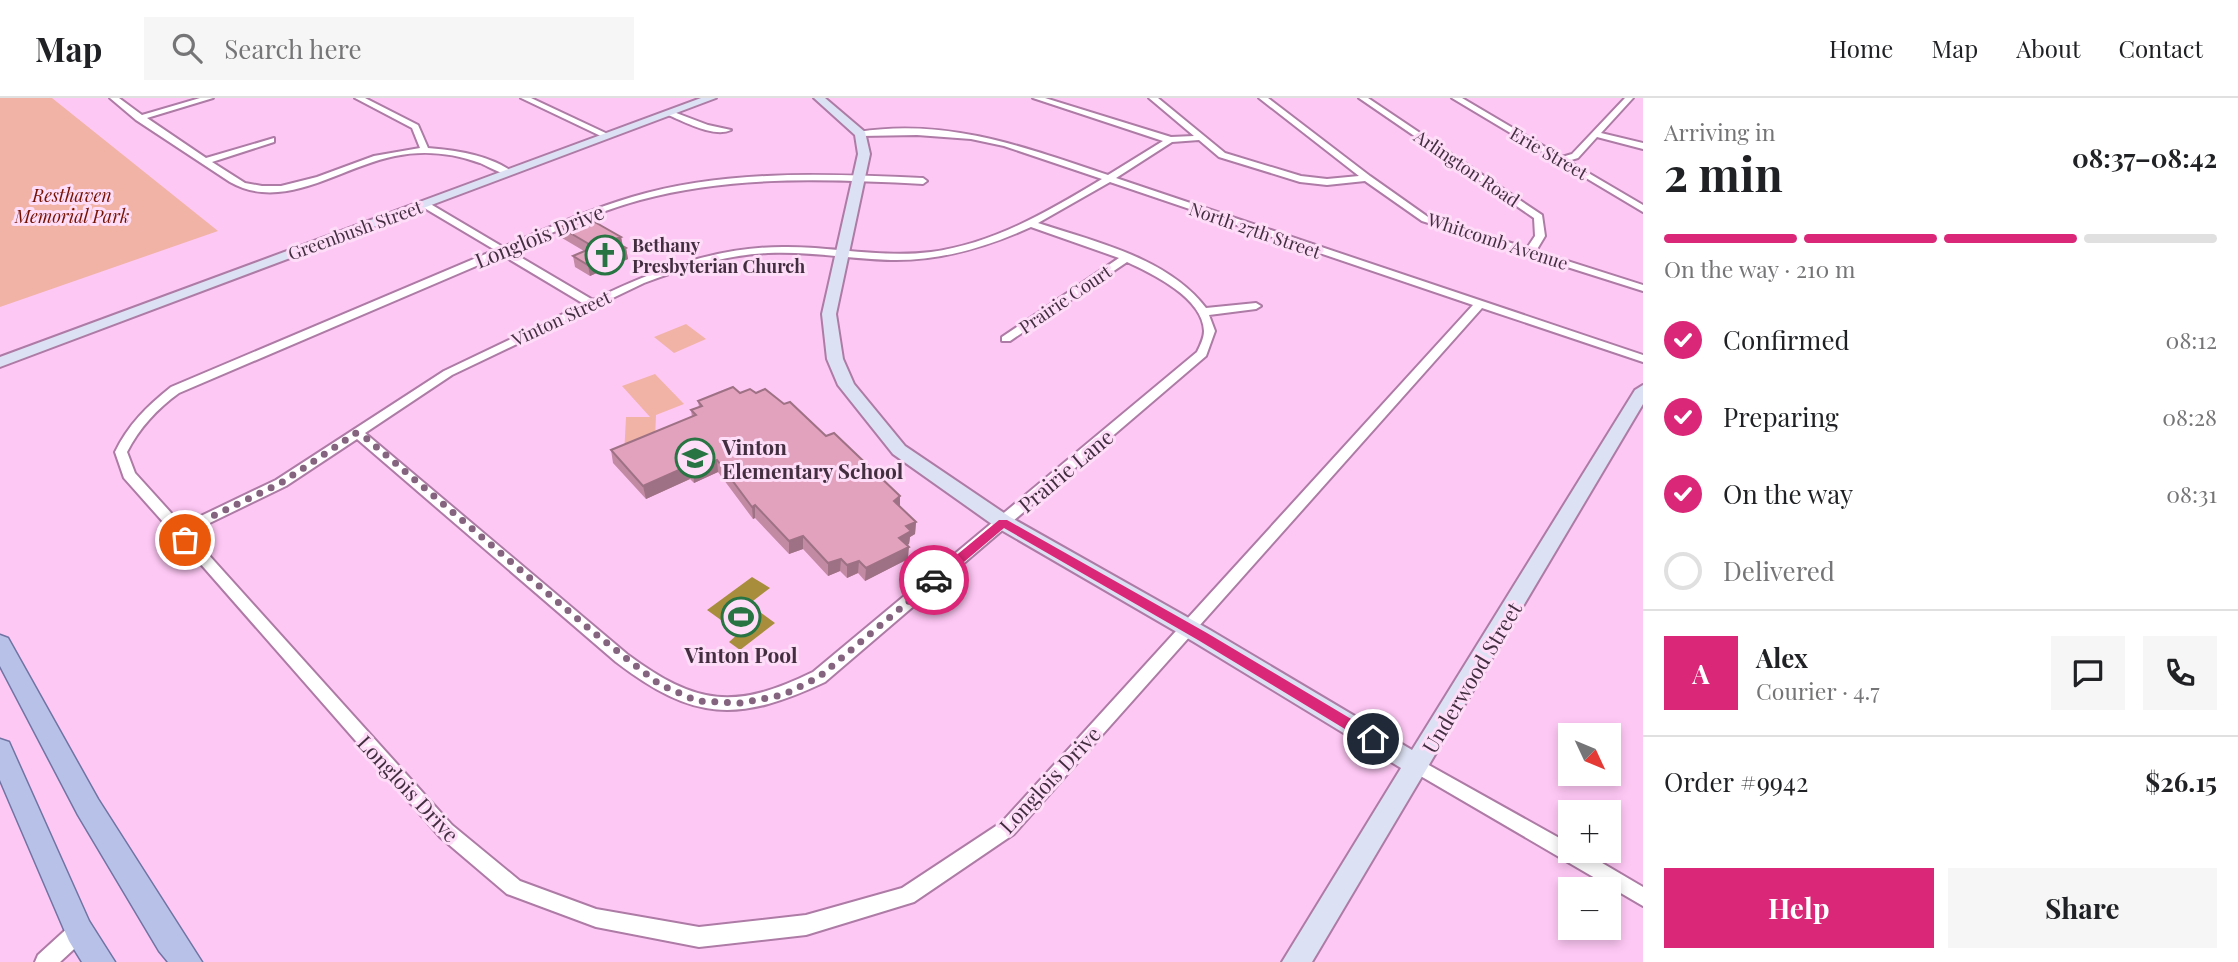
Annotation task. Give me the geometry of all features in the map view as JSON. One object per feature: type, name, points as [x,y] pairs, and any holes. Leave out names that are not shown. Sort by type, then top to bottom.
[{"type":"main road","points":[[0,644],[88,807],[170,942],[187,962]]},
{"type":"main road","points":[[0,750],[79,931],[100,962]]},
{"type":"street","points":[[114,98],[139,118],[241,185],[269,190],[303,184],[394,153],[425,150],[458,152],[486,160],[510,173]]},
{"type":"street","points":[[139,118],[208,98]]},
{"type":"street","points":[[359,98],[415,127],[425,150]]},
{"type":"street","points":[[525,98],[608,136]]},
{"type":"street","name":"Greenbush Street","points":[[0,362],[710,98]]},
{"type":"street","points":[[819,98],[861,134],[863,155],[829,314],[835,359],[846,385],[899,450],[1003,522],[1187,627],[1643,897]]},
{"type":"street","points":[[1037,98],[1170,140],[1198,138]]},
{"type":"street","points":[[1153,98],[1198,138],[1222,155],[1300,179],[1326,182],[1367,178]]},
{"type":"street","name":"Whitcomb Avenue","points":[[1263,98],[1367,178],[1426,219],[1643,288]]},
{"type":"street","name":"Arlington Road","points":[[1363,98],[1539,217],[1540,236],[1530,252]]},
{"type":"street","name":"Erie Street","points":[[1455,98],[1643,209]]},
{"type":"street","points":[[1562,160],[1575,156],[1629,98]]},
{"type":"street","points":[[671,113],[706,127],[727,130]]},
{"type":"street","name":"North 27th Street","points":[[861,134],[961,134],[1007,144],[1643,359]]},
{"type":"street","points":[[1595,134],[1643,146]]},
{"type":"street","points":[[205,161],[271,140]]},
{"type":"street","name":"Vinton Street","points":[[178,533],[281,483],[448,373],[591,303],[670,269],[715,258],[769,250],[932,255],[992,240],[1030,223],[1170,140]]},
{"type":"street","name":"Longlois Drive","points":[[923,181],[770,176],[669,189],[596,211],[175,390],[147,411],[130,432],[121,452],[129,475],[446,831],[514,888],[596,918],[699,937],[806,925],[908,895],[1008,828],[1481,303]]},
{"type":"street","points":[[424,204],[591,303]]},
{"type":"street","points":[[1030,223],[1125,259],[1179,286],[1204,312],[1256,306]]},
{"type":"street","name":"Prairie Court","points":[[1006,338],[1125,259]]},
{"type":"street","name":"Prairie Lane","points":[[356,433],[366,438],[593,632],[659,684],[697,701],[740,703],[783,695],[819,677],[1003,522],[1202,354],[1210,330],[1204,312]]},
{"type":"street","name":"Underwood Street","points":[[1296,962],[1418,766],[1643,390]]},
{"type":"street","points":[[45,962],[79,931]]},
{"type":"green space","name":"Resthaven Memorial Park","points":[[0,98],[52,98],[218,231],[0,307]]},
{"type":"green space","points":[[686,324],[706,339],[674,353],[654,337]]},
{"type":"green space","points":[[655,374],[684,404],[656,415],[655,440],[624,455],[626,417],[650,417],[622,386]]},
{"type":"shaded area","name":"Vinton Pool","points":[[752,577],[770,588],[749,604],[775,623],[740,650],[729,642],[739,633],[707,610]]},
{"type":"building","points":[[586,217],[621,237],[612,240],[626,248],[588,265],[573,256],[594,247],[560,227]]},
{"type":"building","name":"Vinton Elementary School","points":[[733,387],[740,393],[750,389],[756,393],[765,389],[784,404],[790,402],[826,436],[834,433],[900,496],[894,501],[916,522],[906,526],[911,531],[899,538],[909,547],[866,568],[859,561],[847,565],[841,559],[828,563],[803,536],[789,541],[755,505],[752,507],[717,460],[693,470],[688,466],[643,486],[611,450],[696,415],[691,410],[702,406],[698,401]]},
{"type":"way so far","points":[[185,540],[178,533],[281,483],[356,433],[366,438],[593,632],[659,684],[697,701],[740,703],[783,695],[819,677],[934,580]]},
{"type":"place","name":"Bethany Presbyterian Church","points":[[605,255]]},
{"type":"place","name":"Vinton Elementary School","points":[[695,458]]},
{"type":"place","name":"Vinton Pool","points":[[741,617]]},
{"type":"route","points":[[934,580],[1003,522],[1202,636],[1373,739]]}]
